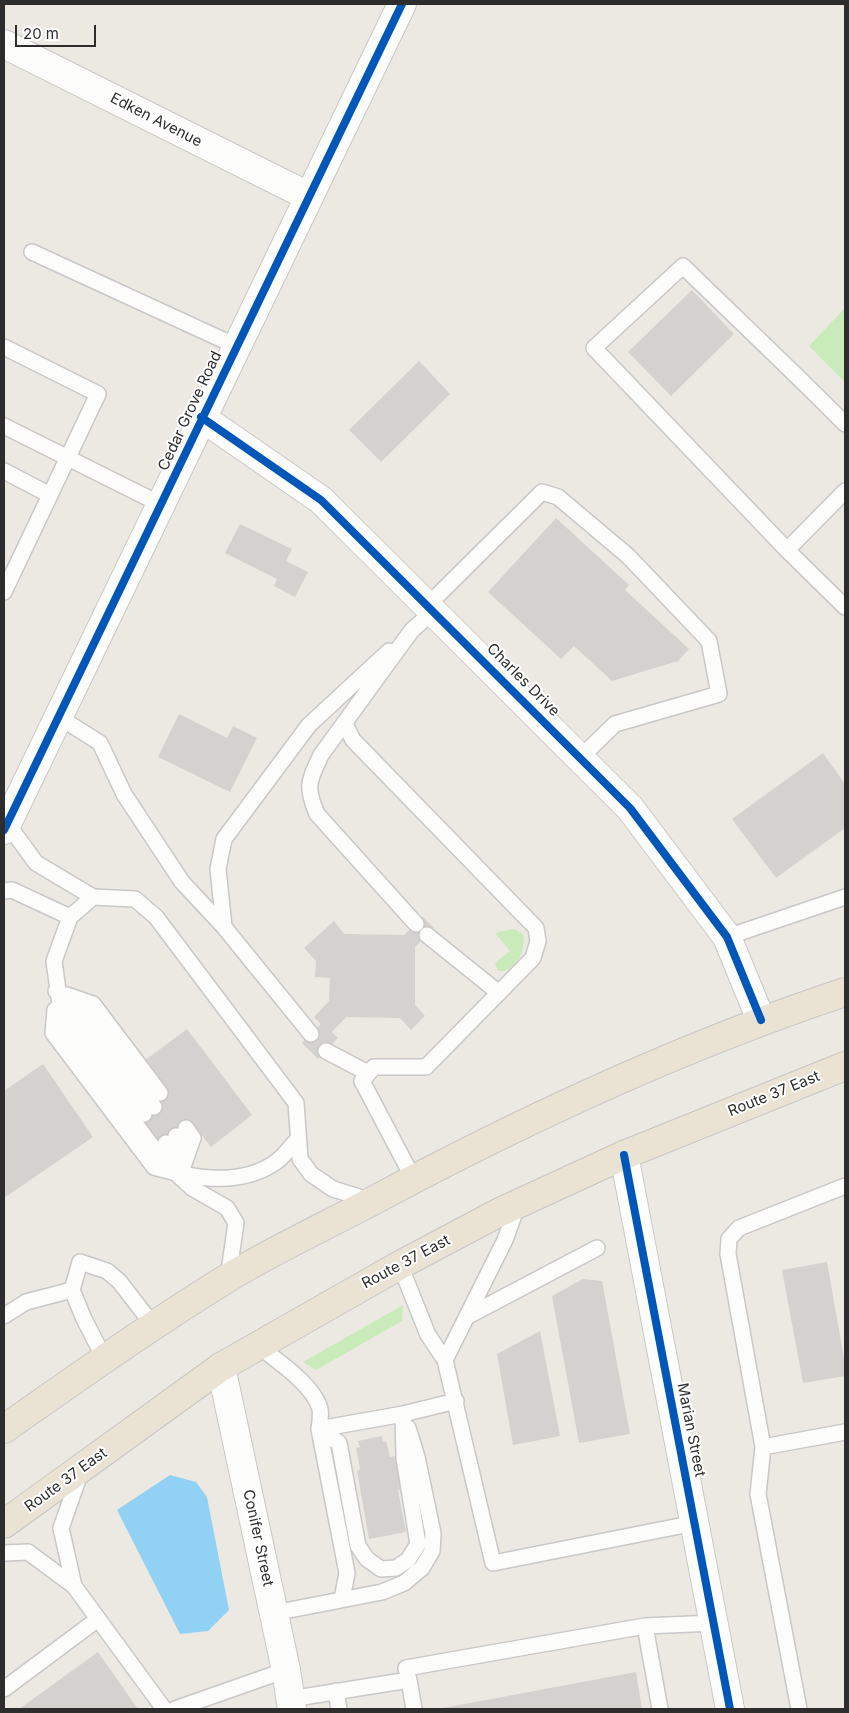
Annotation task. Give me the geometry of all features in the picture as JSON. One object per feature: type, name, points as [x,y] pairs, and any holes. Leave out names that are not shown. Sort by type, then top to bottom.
[{"type":"highway","points":[[4,1429],[104,1358],[228,1278],[413,1178],[568,1102],[761,1020],[845,992]]},
{"type":"highway","name":"Route 37 East","points":[[4,1524],[221,1367],[400,1264],[518,1204],[624,1156],[845,1066]]},
{"type":"street","name":"Cedar Grove Road","points":[[8,815],[59,717],[162,505],[201,417],[402,4]]},
{"type":"street","name":"Edken Avenue","points":[[4,44],[308,196]]},
{"type":"street","name":"Charles Drive","points":[[201,417],[321,500],[582,758],[630,808],[727,937],[761,1020]]},
{"type":"street","name":"Marian Street","points":[[624,1156],[730,1709]]},
{"type":"street","name":"Conifer Street","points":[[221,1367],[286,1670],[291,1704]]},
{"type":"lane","points":[[32,252],[236,346]]},
{"type":"lane","points":[[845,424],[779,357],[759,342],[683,266],[594,348],[787,550],[845,607]]},
{"type":"lane","points":[[4,347],[98,394],[4,592]]},
{"type":"lane","points":[[4,426],[162,505]]},
{"type":"lane","points":[[4,471],[50,494]]},
{"type":"lane","points":[[787,550],[845,491]]},
{"type":"lane","points":[[416,924],[317,814],[309,794],[311,776],[321,755],[412,630],[542,492],[558,497],[628,556],[709,642],[719,694],[615,724],[582,758]]},
{"type":"lane","points":[[224,927],[218,869],[224,839],[309,725],[412,630]]},
{"type":"lane","points":[[59,717],[100,743],[124,794],[182,882],[224,927],[310,1034]]},
{"type":"lane","points":[[345,724],[353,740],[536,928],[538,941],[534,958],[426,1067],[374,1067],[362,1080],[413,1178]]},
{"type":"lane","points":[[8,815],[36,863],[93,897],[135,900],[156,917],[296,1103],[297,1140],[300,1159],[311,1174],[333,1188],[372,1201]]},
{"type":"lane","points":[[4,890],[12,890],[70,917]]},
{"type":"lane","points":[[93,897],[70,917],[54,961],[56,991],[53,1033],[154,1167],[180,1175],[212,1180],[245,1176],[275,1164],[297,1140]]},
{"type":"lane","points":[[727,937],[845,897]]},
{"type":"lane","points":[[427,935],[499,993]]},
{"type":"lane","points":[[56,991],[93,1004],[152,1105],[72,1019],[56,991]]},
{"type":"lane","points":[[326,1051],[368,1073]]},
{"type":"lane","points":[[180,1175],[194,1138],[176,1136],[173,1154],[180,1175],[192,1188],[227,1208],[236,1223],[228,1278]]},
{"type":"lane","points":[[799,1709],[758,1494],[763,1447],[728,1254],[729,1239],[739,1228],[845,1186]]},
{"type":"lane","points":[[446,1360],[505,1240],[518,1204]]},
{"type":"lane","points":[[468,1316],[597,1248]]},
{"type":"lane","points":[[104,1358],[72,1290],[80,1262],[107,1271],[119,1281],[153,1326]]},
{"type":"lane","points":[[400,1264],[428,1335],[446,1360],[493,1563],[695,1523]]},
{"type":"lane","points":[[4,1316],[26,1302],[72,1290]]},
{"type":"lane","points":[[257,1345],[302,1382],[315,1398],[320,1410],[319,1429],[347,1572],[342,1599]]},
{"type":"lane","points":[[319,1429],[403,1414],[456,1401]]},
{"type":"lane","points":[[319,1429],[339,1443],[358,1546],[367,1559],[381,1569],[396,1568],[408,1560],[418,1544],[404,1458],[403,1414]]},
{"type":"lane","points":[[274,1613],[382,1592],[404,1583],[422,1568],[432,1551],[432,1533],[417,1457],[403,1414]]},
{"type":"lane","points":[[763,1447],[845,1432]]},
{"type":"lane","points":[[74,1586],[61,1528],[82,1468]]},
{"type":"lane","points":[[4,1552],[28,1552],[74,1586],[164,1709]]},
{"type":"lane","points":[[4,1689],[98,1619]]},
{"type":"lane","points":[[414,1709],[406,1668],[645,1626],[714,1623]]},
{"type":"lane","points":[[645,1626],[660,1709]]},
{"type":"lane","points":[[176,1709],[286,1670]]},
{"type":"lane","points":[[291,1704],[336,1691],[409,1680]]},
{"type":"lane","points":[[336,1691],[339,1709]]},
{"type":"green space","points":[[845,308],[845,382],[809,346]]},
{"type":"green space","points":[[514,929],[523,934],[522,953],[510,968],[498,971],[495,963],[510,951],[495,933]]},
{"type":"green space","points":[[403,1305],[402,1321],[316,1370],[303,1362]]},
{"type":"water","points":[[170,1475],[196,1482],[207,1497],[229,1610],[208,1631],[180,1634],[117,1510]]},
{"type":"building","points":[[692,290],[734,334],[671,396],[628,352]]},
{"type":"building","points":[[419,361],[450,394],[381,462],[349,430]]},
{"type":"building","points":[[556,518],[629,585],[625,590],[689,649],[678,661],[612,681],[574,646],[561,659],[488,592]]},
{"type":"building","points":[[240,524],[292,549],[286,561],[308,572],[295,597],[274,586],[277,579],[225,553]]},
{"type":"building","points":[[179,714],[227,738],[233,726],[257,738],[230,792],[158,757]]},
{"type":"building","points":[[823,753],[845,784],[845,828],[776,878],[732,819]]},
{"type":"building","points":[[423,917],[434,928],[415,947],[415,1005],[425,1016],[411,1030],[400,1018],[346,1017],[332,1032],[338,1038],[318,1059],[302,1043],[321,1024],[314,1017],[329,1001],[330,978],[315,977],[316,961],[304,948],[334,921],[344,934],[404,935]]},
{"type":"building","points":[[187,1029],[252,1115],[211,1147],[196,1128],[157,1150],[135,1121],[163,1100],[144,1061]]},
{"type":"building","points":[[43,1064],[93,1137],[4,1198],[4,1091]]},
{"type":"building","points":[[827,1262],[845,1364],[845,1376],[803,1383],[782,1270]]},
{"type":"building","points":[[583,1279],[602,1281],[630,1434],[579,1443],[552,1296]]},
{"type":"building","points":[[540,1331],[560,1436],[513,1445],[497,1354]]},
{"type":"building","points":[[382,1436],[383,1442],[386,1441],[390,1457],[396,1456],[402,1489],[398,1490],[406,1532],[369,1539],[357,1471],[360,1469],[356,1448],[360,1447],[358,1441]]},
{"type":"building","points":[[98,1652],[138,1709],[19,1709]]},
{"type":"building","points":[[636,1672],[642,1709],[443,1709],[443,1708]]},
{"type":"cycle path","points":[[4,830],[402,4]]},
{"type":"cycle path","points":[[201,417],[321,500],[630,808],[727,937],[761,1020]]},
{"type":"cycle path","points":[[624,1155],[730,1709]]}]
